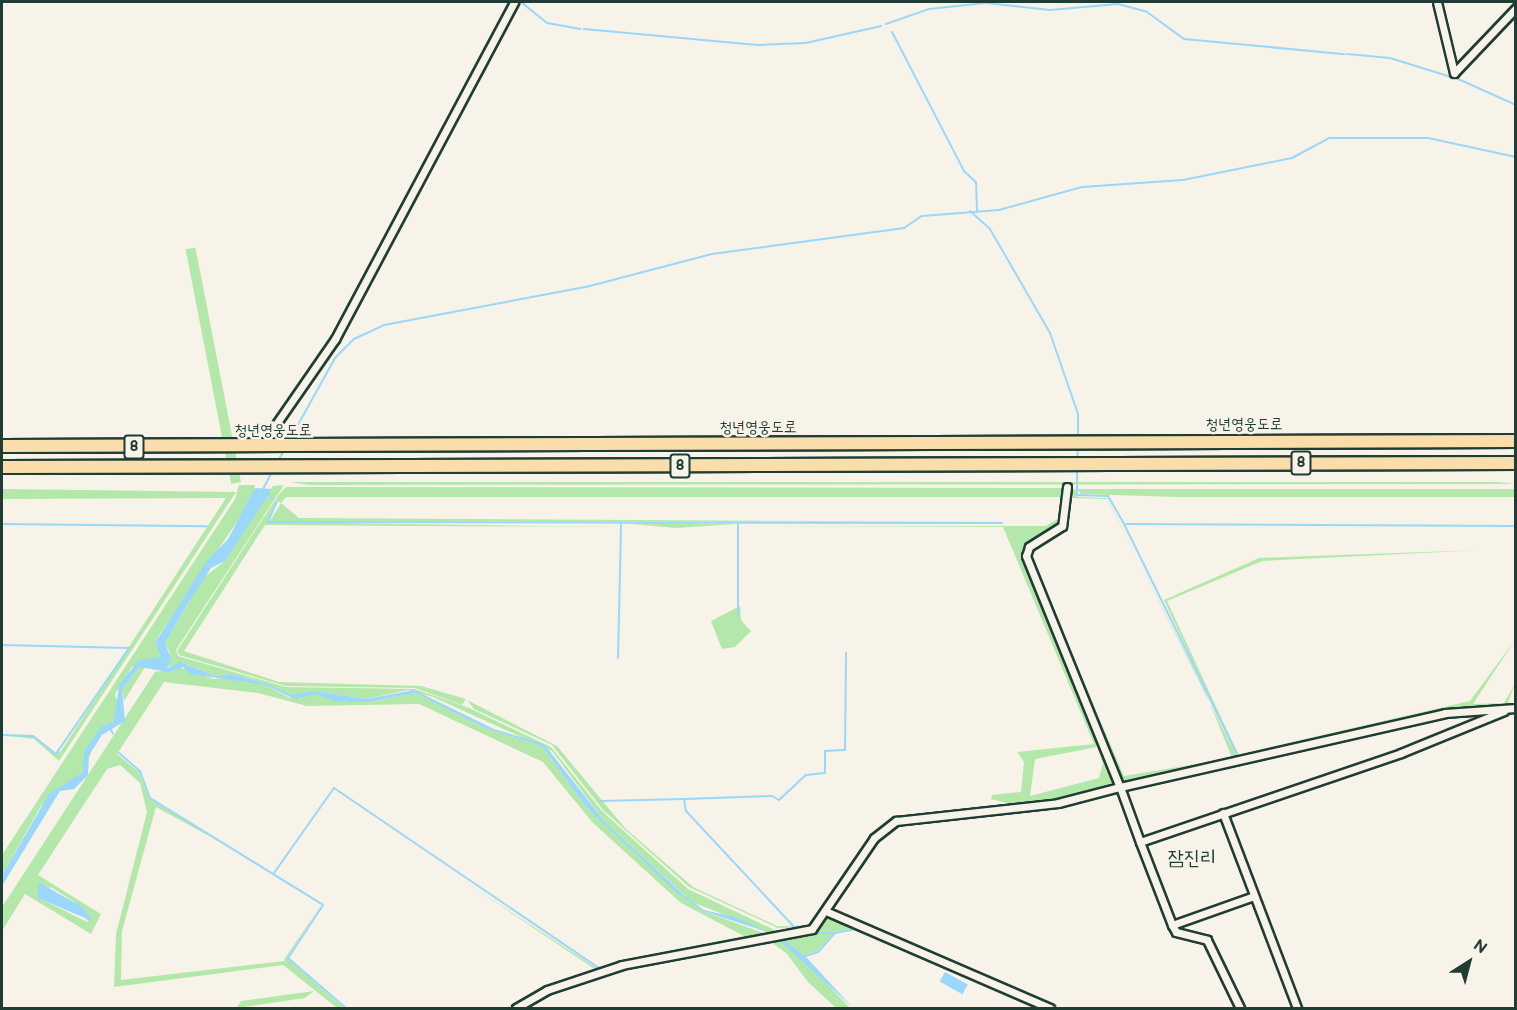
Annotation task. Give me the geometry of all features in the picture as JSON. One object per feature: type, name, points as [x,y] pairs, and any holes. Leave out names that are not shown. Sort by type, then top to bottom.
[{"type":"highway","name":"청년영웅도로","points":[[2,446],[307,448],[1068,441],[1515,441]]},
{"type":"highway","name":"8","points":[[2,467],[293,469],[1087,462],[1515,463]]},
{"type":"street","points":[[274,427],[335,339],[514,2]]},
{"type":"street","points":[[1437,2],[1454,73],[1515,8]]},
{"type":"street","points":[[1067,487],[1062,526],[1029,546],[1026,556],[1120,787],[1172,926],[1176,932],[1207,940],[1240,1008]]},
{"type":"street","points":[[1140,843],[1401,753],[1515,708]]},
{"type":"street","points":[[516,1008],[547,990],[622,965],[812,929],[828,912],[874,838],[896,821],[1058,803],[1445,713],[1504,711]]},
{"type":"street","points":[[1222,813],[1297,1008]]},
{"type":"street","points":[[1172,926],[1254,896]]},
{"type":"street","points":[[828,912],[1050,1008]]},
{"type":"green space","points":[[195,247],[241,482],[231,484],[186,249]]},
{"type":"green space","points":[[290,482],[1498,482],[1516,484],[309,485]]},
{"type":"green space","points":[[239,485],[255,485],[252,500],[160,634],[155,643],[161,657],[132,667],[115,694],[120,710],[114,722],[102,726],[83,772],[41,806],[2,875],[2,855],[235,499]]},
{"type":"green space","points":[[284,485],[176,650],[178,656],[286,687],[415,689],[469,708],[551,747],[602,811],[688,889],[779,932],[773,934],[692,902],[605,822],[552,751],[433,697],[408,690],[367,699],[320,692],[292,695],[269,684],[230,674],[216,676],[183,663],[166,667],[170,653],[165,643],[203,578],[225,561],[273,486]]},
{"type":"green space","points":[[286,487],[1065,488],[1059,525],[1027,545],[1024,555],[1114,782],[1061,801],[1015,805],[991,799],[992,795],[1021,792],[1024,762],[1017,752],[1094,744],[1003,527],[740,527],[1046,526],[1059,518],[1061,497],[286,497],[281,503],[276,500],[268,522],[620,527],[265,525],[184,651],[279,682],[421,686],[466,699],[462,705],[415,688],[286,686],[179,655],[177,651],[260,523],[280,493]],"holes":[[[1097,747],[1103,763],[1099,778],[1030,796],[1035,759]]]},
{"type":"green space","points":[[2,489],[236,492],[59,761],[34,739],[2,735],[33,736],[56,754],[61,751],[226,498],[2,499]]},
{"type":"green space","points":[[1068,489],[1075,489],[1078,497],[1107,498],[1137,558],[1107,499],[1072,498],[1065,527],[1034,547],[1031,559],[1124,776],[1226,759],[1126,782],[1119,779],[1030,562],[1032,548],[1057,531]]},
{"type":"green space","points":[[1077,489],[1515,489],[1516,497],[1177,497],[1081,494]]},
{"type":"green space","points":[[281,503],[299,518],[1002,522],[270,521]]},
{"type":"green space","points":[[622,523],[660,523],[736,524],[676,528]]},
{"type":"green space","points":[[1482,550],[1262,561],[1167,601],[1239,756],[1232,758],[1210,702],[1236,755],[1164,600],[1259,558]]},
{"type":"green space","points":[[740,606],[741,620],[751,631],[735,647],[722,649],[711,621]]},
{"type":"green space","points":[[1515,640],[1473,704],[1504,703],[1515,684],[1508,702],[1515,706],[1435,711],[1244,753],[1470,701]]},
{"type":"green space","points":[[139,667],[145,667],[124,701],[122,690]]},
{"type":"green space","points":[[179,667],[214,679],[234,677],[266,685],[290,698],[316,694],[369,702],[415,693],[485,728],[542,746],[586,807],[676,891],[703,911],[769,935],[621,963],[505,1008],[545,985],[596,970],[461,879],[598,969],[621,960],[744,936],[681,903],[592,822],[543,762],[419,704],[307,706],[258,693],[164,682],[117,754],[139,772],[149,798],[231,848],[156,807],[122,931],[121,980],[284,961],[321,905],[287,958],[344,1008],[337,1008],[283,965],[114,987],[116,934],[147,812],[140,783],[120,765],[107,769],[38,875],[101,914],[91,934],[25,894],[2,931],[2,907],[155,672]],"holes":[[[51,887],[74,902],[89,923],[41,899]]]},
{"type":"green space","points":[[467,700],[557,746],[625,828],[693,887],[777,926],[807,927],[778,928],[689,887],[603,810],[552,745],[474,709]]},
{"type":"green space","points":[[830,914],[1047,1008],[855,928],[835,932],[817,951],[802,956],[780,937],[813,931]]},
{"type":"green space","points":[[777,938],[806,962],[850,1008],[836,1008],[808,982],[787,954],[770,941]]},
{"type":"green space","points":[[314,991],[305,998],[237,1008],[241,1001]]},
{"type":"water","points":[[255,488],[272,489],[225,561],[211,568],[187,605],[165,643],[171,658],[167,668],[180,662],[216,676],[230,674],[269,684],[292,695],[314,691],[367,699],[414,690],[494,729],[544,744],[605,822],[685,896],[704,910],[734,917],[773,934],[703,911],[675,891],[586,807],[542,746],[485,728],[415,693],[369,702],[335,701],[316,694],[294,699],[266,685],[190,674],[183,667],[169,672],[139,667],[122,690],[125,721],[102,735],[89,755],[88,775],[74,789],[60,791],[2,886],[2,875],[49,794],[83,772],[84,751],[102,726],[114,722],[119,685],[138,661],[161,657],[155,643],[206,562],[228,539]]},
{"type":"water","points":[[38,882],[84,908],[92,921],[38,898]]},
{"type":"water","points":[[780,937],[807,958],[853,1008],[777,938]]},
{"type":"water","points":[[945,972],[968,985],[962,994],[940,982]]},
{"type":"waterway","points":[[521,2],[547,23],[580,29]]},
{"type":"waterway","points":[[886,24],[929,9],[986,3],[1050,10],[1118,4],[1147,12],[1184,39],[1344,54]]},
{"type":"waterway","points":[[584,29],[757,45],[806,43],[881,26]]},
{"type":"waterway","points":[[892,32],[964,171],[976,182],[977,211]]},
{"type":"waterway","points":[[1347,54],[1390,58],[1451,77]]},
{"type":"waterway","points":[[1456,78],[1516,105]]},
{"type":"waterway","points":[[289,441],[335,358],[354,339],[384,325],[586,287],[712,254],[904,228],[922,216],[999,210],[1082,187],[1183,180],[1292,158],[1329,138],[1428,138],[1516,157]]},
{"type":"waterway","points":[[970,211],[990,229],[1050,333],[1078,414],[1078,437]]},
{"type":"waterway","points":[[1077,461],[1078,445]]},
{"type":"waterway","points":[[277,462],[285,449]]},
{"type":"waterway","points":[[1077,469],[1077,495],[1108,496],[1124,524],[1237,754]]},
{"type":"waterway","points":[[263,489],[273,470]]},
{"type":"waterway","points":[[267,494],[272,498]]},
{"type":"waterway","points":[[277,501],[268,522],[1002,523]]},
{"type":"waterway","points":[[618,658],[621,523]]},
{"type":"waterway","points":[[2,524],[207,526]]},
{"type":"waterway","points":[[738,524],[738,614]]},
{"type":"waterway","points":[[1126,524],[1516,526]]},
{"type":"waterway","points":[[2,645],[129,648],[56,754],[33,736],[2,735]]},
{"type":"waterway","points":[[684,799],[772,796],[779,800],[806,775],[825,773],[825,751],[845,750],[846,653]]},
{"type":"waterway","points":[[111,730],[113,734]]},
{"type":"waterway","points":[[119,753],[140,771],[150,798],[323,905],[288,958],[346,1008]]},
{"type":"waterway","points":[[274,873],[334,788],[599,968]]},
{"type":"waterway","points":[[600,801],[684,799],[686,811],[794,927],[808,926]]},
{"type":"waterway","points":[[802,957],[818,952],[835,933],[855,929],[1040,1008]]},
{"type":"waterway","points":[[814,933],[834,933]]},
{"type":"district","name":"잠진리","points":[[1192,858]]}]
